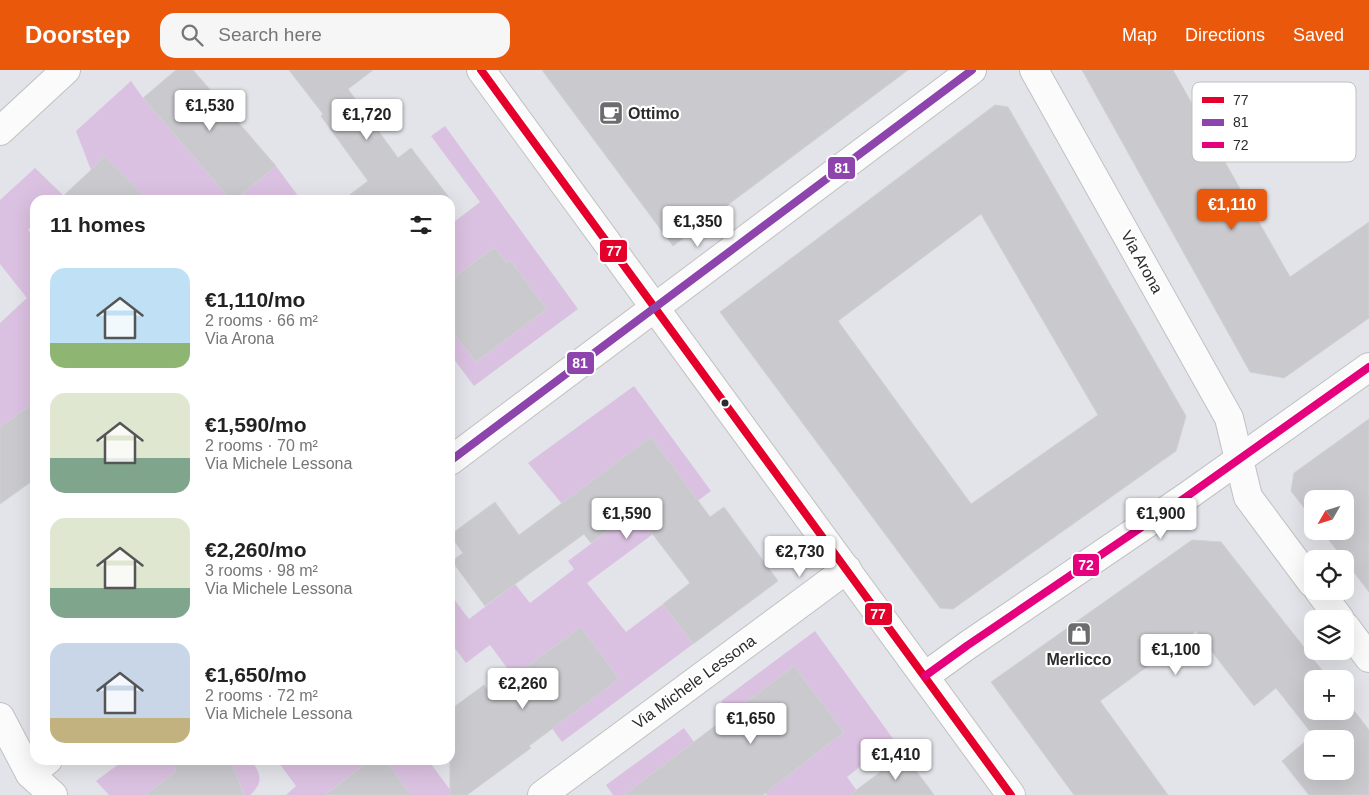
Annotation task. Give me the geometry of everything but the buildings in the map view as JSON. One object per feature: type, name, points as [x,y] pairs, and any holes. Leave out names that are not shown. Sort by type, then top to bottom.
[{"type":"street","points":[[0,131],[66,70]]},
{"type":"street","points":[[481,70],[848,569],[1011,795]]},
{"type":"street","points":[[455,457],[656,309],[972,70]]},
{"type":"street","name":"Via Arona","points":[[1034,70],[1229,418],[1248,497],[1304,572]]},
{"type":"street","points":[[925,676],[1369,366]]},
{"type":"street","name":"Via Michele Lessona","points":[[542,795],[848,569]]},
{"type":"street","points":[[0,717],[30,755]]},
{"type":"street","points":[[39,767],[53,795]]},
{"type":"shaded area","points":[[131,81],[143,98],[227,195],[138,195],[91,170],[76,131]]},
{"type":"shaded area","points":[[445,126],[578,309],[474,386],[455,361],[455,334],[476,362],[547,309],[510,260],[507,263],[494,247],[455,277],[455,221],[480,202],[431,136]]},
{"type":"shaded area","points":[[276,166],[297,195],[241,195]]},
{"type":"shaded area","points":[[35,168],[63,195],[30,195],[30,228],[28,230],[30,232],[30,406],[0,427],[0,323],[27,298],[0,264],[0,200]]},
{"type":"shaded area","points":[[634,386],[711,491],[587,583],[626,632],[663,604],[693,644],[562,742],[490,645],[466,663],[455,649],[455,601],[469,619],[515,584],[530,603],[574,569],[568,561],[680,477],[562,504],[528,463]]},
{"type":"shaded area","points":[[815,631],[894,740],[847,777],[860,795],[767,795],[765,793],[844,732],[794,666],[732,714],[721,701]]},
{"type":"shaded area","points":[[684,728],[694,742],[636,786],[642,795],[613,795],[606,785]]},
{"type":"shaded area","points":[[117,765],[254,765],[260,778],[250,795],[109,795],[96,781]]},
{"type":"shaded area","points":[[280,765],[364,765],[325,795],[286,795],[296,786]]},
{"type":"shaded area","points":[[389,765],[432,765],[454,795],[411,795]]},
{"type":"transit line","name":"77","points":[[481,70],[1011,795]]},
{"type":"transit line","name":"81","points":[[455,457],[972,70]]},
{"type":"transit line","name":"72","points":[[925,676],[1186,497],[1369,367]]},
{"type":"place","name":"Ottimo","points":[[611,113]]},
{"type":"place","name":"Merlicco","points":[[1079,634]]}]
